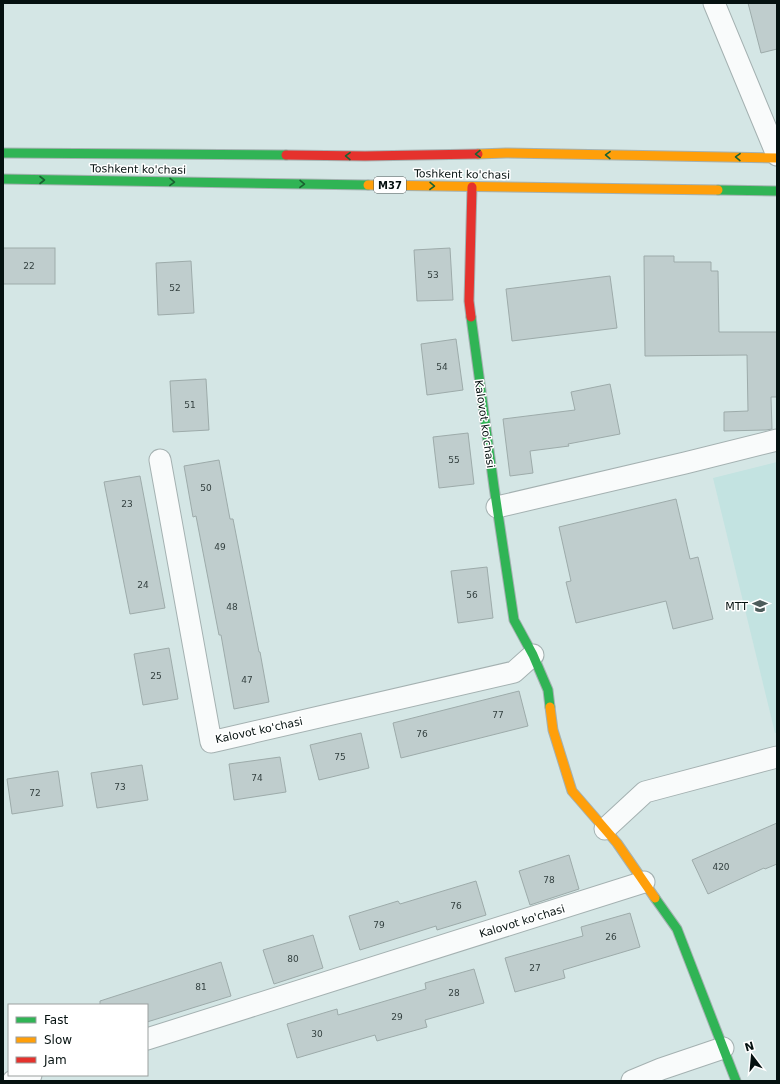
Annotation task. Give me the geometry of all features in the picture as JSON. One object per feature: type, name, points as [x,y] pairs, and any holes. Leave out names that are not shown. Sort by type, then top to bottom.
[{"type":"main road","name":"Toshkent ko'chasi","points":[[3,152],[365,156],[506,153],[777,157]]},
{"type":"main road","name":"Toshkent ko'chasi","points":[[3,180],[777,191]]},
{"type":"main road","name":"Kalovot ko'chasi","points":[[472,187],[469,301],[514,620],[533,655],[548,690],[553,730],[572,791],[617,843],[677,929],[736,1081]]},
{"type":"street","points":[[714,3],[777,157]]},
{"type":"street","points":[[497,507],[685,464],[777,440]]},
{"type":"street","name":"Kalovot ko'chasi","points":[[160,460],[211,742],[514,672],[533,655]]},
{"type":"street","points":[[605,829],[645,792],[777,757]]},
{"type":"street","name":"Kalovot ko'chasi","points":[[148,1038],[644,882]]},
{"type":"street","points":[[632,1081],[661,1069],[723,1048]]},
{"type":"street","points":[[13,1081],[28,1076]]},
{"type":"shaded area","name":"MTT","points":[[777,462],[777,733],[775,733],[713,478]]},
{"type":"building","points":[[748,3],[777,3],[777,49],[761,53]]},
{"type":"building","points":[[3,248],[55,248],[55,284],[3,284]]},
{"type":"building","points":[[450,248],[453,300],[417,301],[414,250]]},
{"type":"building","points":[[644,256],[674,256],[674,262],[711,262],[711,271],[718,271],[719,332],[777,332],[777,397],[771,397],[772,429],[724,431],[724,412],[748,411],[747,355],[645,356]]},
{"type":"building","points":[[191,261],[194,313],[158,315],[156,263]]},
{"type":"building","points":[[610,276],[617,328],[512,341],[506,289]]},
{"type":"building","points":[[456,339],[463,390],[427,395],[421,344]]},
{"type":"building","points":[[206,379],[209,430],[173,432],[170,381]]},
{"type":"building","points":[[610,384],[620,434],[568,444],[569,446],[530,451],[533,473],[510,476],[503,419],[575,410],[571,392]]},
{"type":"building","points":[[468,433],[474,484],[439,488],[433,437]]},
{"type":"building","points":[[219,460],[230,519],[233,519],[269,702],[234,709],[221,635],[219,635],[196,516],[193,517],[184,466]]},
{"type":"building","points":[[140,476],[165,608],[130,614],[104,482]]},
{"type":"building","points":[[676,499],[690,559],[698,557],[713,619],[673,629],[666,601],[576,623],[566,582],[571,581],[559,527]]},
{"type":"building","points":[[487,567],[493,618],[458,623],[451,571]]},
{"type":"building","points":[[169,648],[178,699],[143,705],[134,654]]},
{"type":"building","points":[[519,691],[528,726],[401,758],[393,723]]},
{"type":"building","points":[[361,733],[369,768],[319,780],[310,745]]},
{"type":"building","points":[[280,757],[286,792],[234,800],[229,764]]},
{"type":"building","points":[[142,765],[148,800],[97,808],[91,773]]},
{"type":"building","points":[[58,771],[63,806],[12,814],[7,779]]},
{"type":"building","points":[[777,823],[777,864],[765,869],[764,868],[708,894],[692,860]]},
{"type":"building","points":[[569,855],[579,889],[530,905],[519,871]]},
{"type":"building","points":[[476,881],[486,915],[437,930],[436,926],[360,950],[349,916],[398,901],[400,904]]},
{"type":"building","points":[[630,913],[640,947],[563,970],[565,978],[515,992],[505,958],[583,936],[581,927]]},
{"type":"building","points":[[313,935],[323,968],[274,984],[263,950]]},
{"type":"building","points":[[221,962],[231,996],[148,1022],[148,1004],[100,1004],[100,1001]]},
{"type":"building","points":[[474,969],[484,1003],[425,1020],[427,1027],[377,1041],[375,1035],[297,1058],[287,1024],[337,1009],[338,1015],[426,989],[425,983]]},
{"type":"traffic: fast","points":[[3,153],[286,155]]},
{"type":"traffic: fast","points":[[3,179],[368,185]]},
{"type":"traffic: fast","points":[[718,190],[777,191]]},
{"type":"traffic: fast","points":[[471,317],[514,620],[533,655],[548,690],[550,707]]},
{"type":"traffic: fast","points":[[655,898],[677,929],[736,1081]]},
{"type":"traffic: slow","points":[[478,154],[506,153],[777,158]]},
{"type":"traffic: slow","points":[[368,185],[718,190]]},
{"type":"traffic: slow","points":[[550,707],[553,730],[572,791],[617,843],[655,898]]},
{"type":"traffic: jam","points":[[286,155],[365,156],[478,154]]},
{"type":"traffic: jam","points":[[471,317],[469,301],[472,187]]},
{"type":"place","name":"MTT","points":[[760,606]]}]
